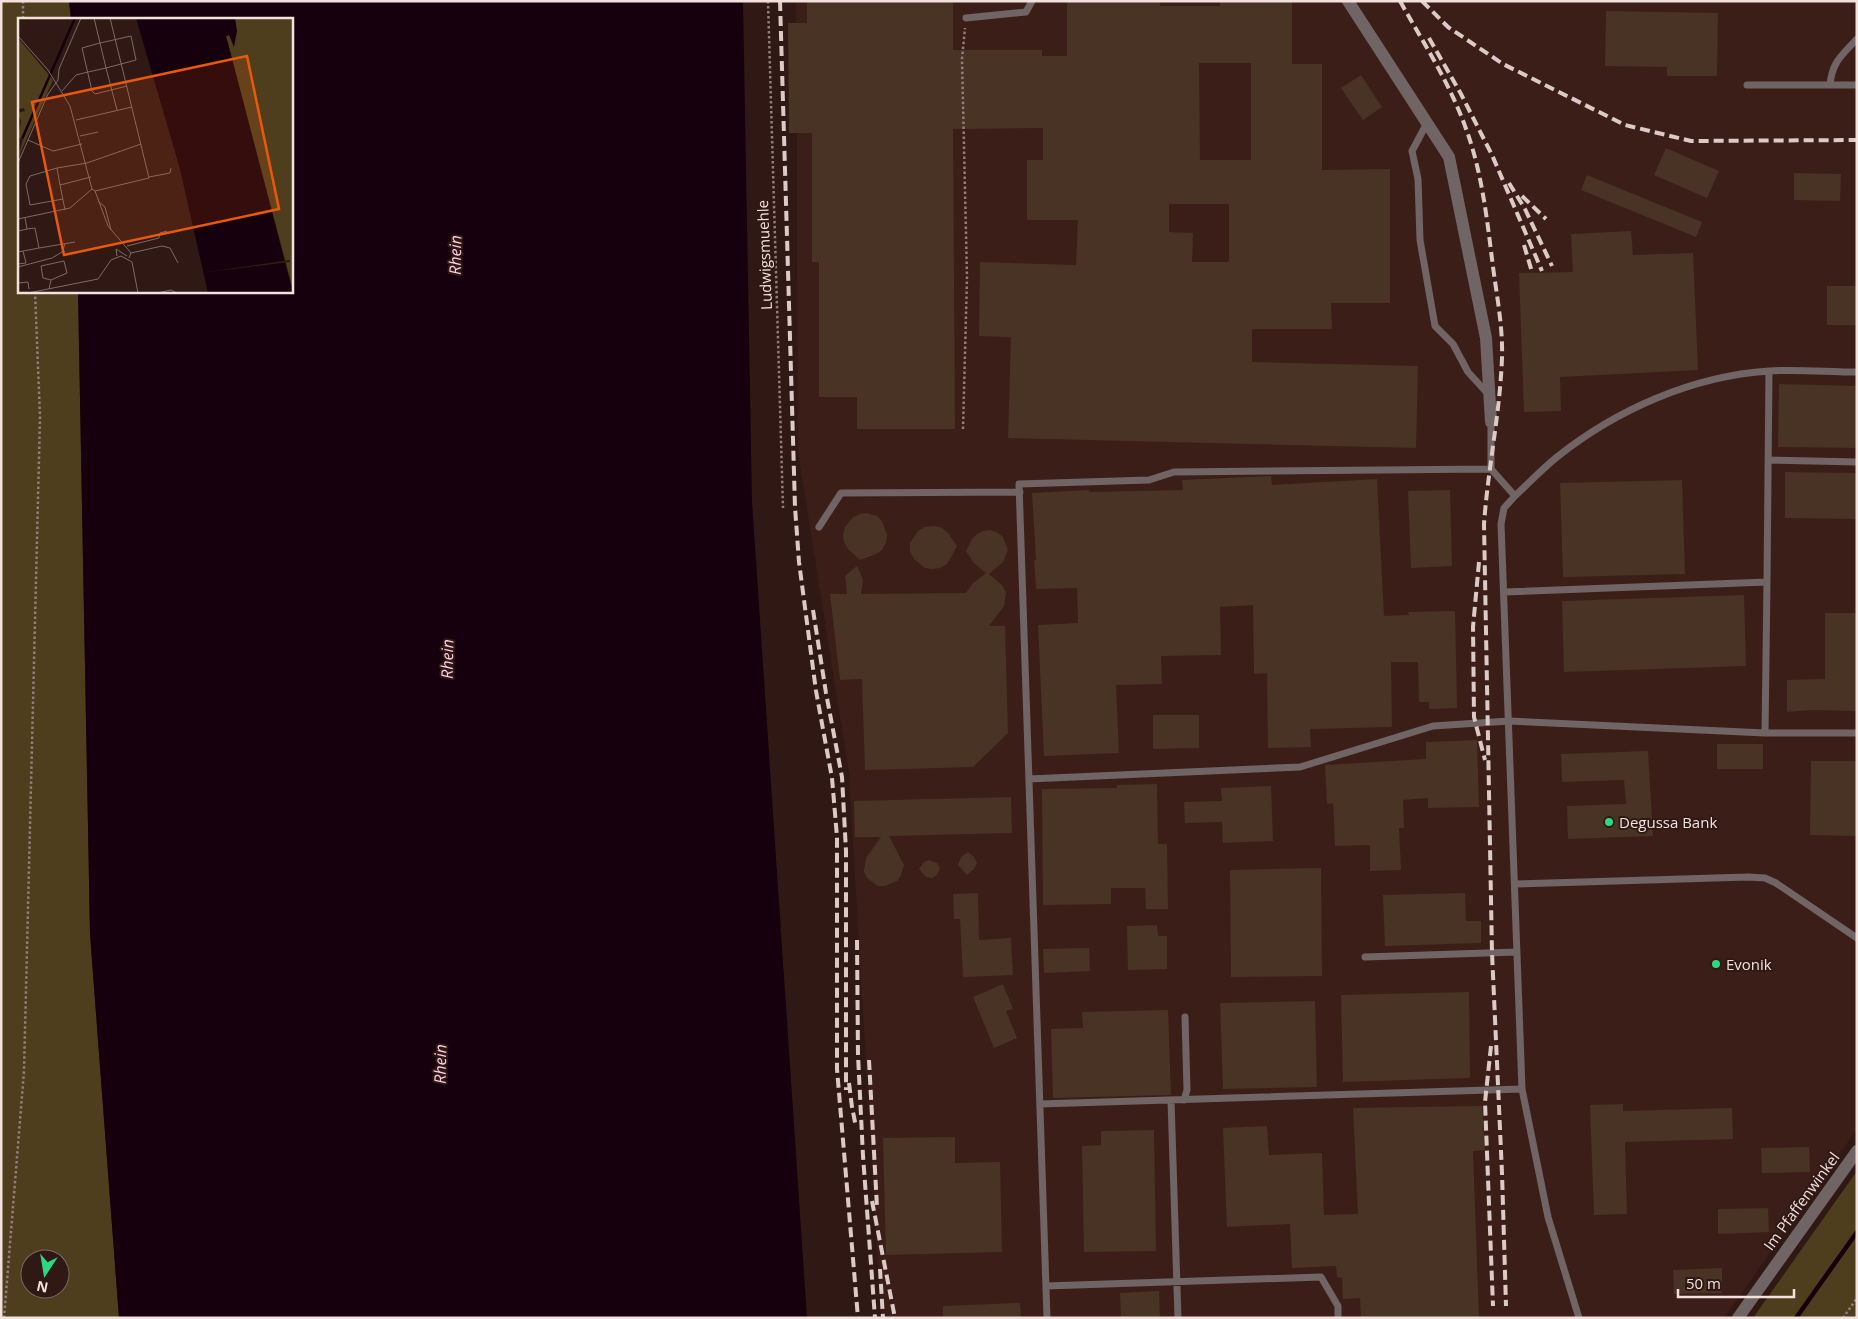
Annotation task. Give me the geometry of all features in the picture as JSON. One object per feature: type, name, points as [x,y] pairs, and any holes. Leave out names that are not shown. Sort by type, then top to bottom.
[{"type":"street","points":[[1348,1],[1448,157],[1486,338],[1491,422]]},
{"type":"street","name":"Im Pfaffenwinkel","points":[[1738,1318],[1857,1151]]},
{"type":"lane","points":[[966,18],[1026,12],[1032,1]]},
{"type":"lane","points":[[1830,85],[1831,71],[1837,60],[1857,38]]},
{"type":"lane","points":[[1747,84],[1857,86]]},
{"type":"lane","points":[[1426,123],[1412,151],[1418,179],[1420,240],[1435,326],[1453,344],[1468,372],[1489,395]]},
{"type":"lane","points":[[1765,733],[1769,371]]},
{"type":"lane","points":[[1579,1318],[1548,1217],[1522,1089],[1501,524],[1504,508],[1558,457],[1611,420],[1668,393],[1727,377],[1769,371],[1857,372]]},
{"type":"lane","points":[[1491,422],[1491,469],[1515,496]]},
{"type":"lane","points":[[1768,460],[1857,462]]},
{"type":"lane","points":[[1047,1318],[1019,484],[1149,480],[1174,472],[1491,469]]},
{"type":"lane","points":[[819,527],[842,492],[1020,492]]},
{"type":"lane","points":[[1504,592],[1767,582]]},
{"type":"lane","points":[[1029,779],[1300,767],[1434,726],[1509,721],[1765,733],[1857,733]]},
{"type":"lane","points":[[1515,884],[1765,878],[1776,883],[1857,938]]},
{"type":"lane","points":[[1365,957],[1517,952]]},
{"type":"lane","points":[[1184,1017],[1187,1090],[1184,1100]]},
{"type":"lane","points":[[1040,1104],[1522,1089]]},
{"type":"lane","points":[[1171,1100],[1178,1318]]},
{"type":"lane","points":[[1046,1286],[1321,1277],[1338,1306],[1338,1318]]},
{"type":"path","points":[[23,1],[23,18]]},
{"type":"path","name":"Ludwigsmuehle","points":[[768,1],[783,508]]},
{"type":"path","points":[[963,429],[967,277],[962,60],[966,18]]},
{"type":"path","points":[[4,1318],[24,1072],[40,417],[35,292]]},
{"type":"path","points":[[1843,1318],[1857,1298]]},
{"type":"shaded area","points":[[1,1],[69,1],[71,18],[18,18],[18,292],[78,292],[90,934],[119,1318],[1,1318]]},
{"type":"shaded area","points":[[796,1],[1857,1],[1857,1129],[1724,1318],[881,1318],[849,773],[798,452]]},
{"type":"shaded area","points":[[1857,1171],[1857,1318],[1753,1318]]},
{"type":"water","name":"Rhein","points":[[69,1],[743,1],[752,501],[807,1318],[119,1318],[90,934],[78,292],[292,292],[292,18],[71,18]]},
{"type":"building","points":[[807,1],[953,1],[953,50],[1042,50],[1042,56],[1067,56],[1067,1],[1160,1],[1160,6],[1220,6],[1220,1],[1292,1],[1292,64],[1322,64],[1322,170],[1390,169],[1390,303],[1331,303],[1332,329],[1252,329],[1252,362],[1418,366],[1416,448],[1008,438],[1011,337],[979,336],[980,262],[1076,265],[1078,220],[1027,220],[1027,160],[1043,160],[1043,128],[953,129],[955,429],[857,429],[857,397],[819,397],[819,262],[812,262],[812,133],[789,133],[788,23],[807,23]],"holes":[[[1199,63],[1251,63],[1251,160],[1200,160]],[[1169,204],[1229,204],[1229,262],[1192,262],[1193,233],[1169,232]]]},
{"type":"building","points":[[1606,11],[1718,13],[1717,76],[1667,76],[1667,67],[1605,66]]},
{"type":"building","points":[[1361,75],[1382,107],[1363,120],[1341,88]]},
{"type":"building","points":[[1666,148],[1719,171],[1707,198],[1654,175]]},
{"type":"building","points":[[1794,173],[1841,174],[1840,201],[1794,200]]},
{"type":"building","points":[[1587,175],[1702,222],[1696,237],[1581,190]]},
{"type":"building","points":[[1631,231],[1633,255],[1693,253],[1698,370],[1560,377],[1561,411],[1524,412],[1519,273],[1573,272],[1571,234]]},
{"type":"building","points":[[1827,286],[1857,286],[1857,325],[1827,325]]},
{"type":"building","points":[[1779,384],[1857,386],[1857,448],[1778,447]]},
{"type":"building","points":[[1785,472],[1857,473],[1857,519],[1785,518]]},
{"type":"building","points":[[1271,476],[1272,485],[1377,479],[1384,616],[1409,615],[1408,612],[1455,611],[1457,708],[1429,709],[1429,702],[1419,702],[1418,662],[1391,662],[1392,727],[1310,729],[1311,747],[1268,748],[1267,673],[1254,674],[1253,605],[1220,607],[1221,655],[1161,656],[1162,684],[1116,685],[1119,753],[1044,756],[1038,625],[1078,623],[1077,588],[1036,589],[1032,493],[1089,490],[1089,492],[1183,490],[1182,480]]},
{"type":"building","points":[[1682,480],[1685,574],[1563,577],[1560,483]]},
{"type":"building","points":[[1450,490],[1452,566],[1411,568],[1408,491]]},
{"type":"building","points":[[867,513],[877,516],[882,521],[887,535],[886,543],[882,550],[876,554],[860,560],[848,549],[843,535],[845,527],[853,517]]},
{"type":"building","points":[[934,526],[942,528],[948,533],[957,546],[947,564],[933,569],[925,568],[914,559],[910,551],[910,543],[918,531],[925,527]]},
{"type":"building","points":[[990,530],[1003,537],[1008,550],[1003,562],[989,574],[1002,585],[1006,592],[1004,606],[989,626],[1005,626],[1008,733],[973,767],[865,770],[862,679],[840,680],[830,594],[847,594],[845,576],[857,566],[863,579],[861,594],[966,593],[973,583],[986,573],[974,563],[966,551],[977,534]]},
{"type":"building","points":[[1744,595],[1746,666],[1564,672],[1562,601]]},
{"type":"building","points":[[1825,613],[1857,613],[1857,711],[1812,710],[1787,712],[1787,680],[1825,679]]},
{"type":"building","points":[[1153,715],[1199,715],[1199,748],[1153,749]]},
{"type":"building","points":[[1477,740],[1479,807],[1428,808],[1428,798],[1403,800],[1404,828],[1399,828],[1401,870],[1370,871],[1370,845],[1335,846],[1333,803],[1327,804],[1325,765],[1426,759],[1426,742]]},
{"type":"building","points":[[1717,744],[1763,744],[1763,769],[1717,769]]},
{"type":"building","points":[[1648,751],[1653,836],[1568,839],[1567,806],[1626,804],[1624,780],[1562,782],[1561,754]]},
{"type":"building","points":[[1811,761],[1857,761],[1857,836],[1810,835]]},
{"type":"building","points":[[1157,784],[1158,844],[1167,844],[1168,909],[1146,909],[1145,888],[1111,888],[1111,904],[1043,905],[1042,789],[1117,788],[1117,785]]},
{"type":"building","points":[[1271,786],[1273,841],[1223,843],[1222,822],[1185,823],[1184,802],[1222,801],[1221,788]]},
{"type":"building","points":[[1011,797],[1012,833],[889,836],[904,865],[901,875],[897,881],[885,886],[878,886],[867,878],[864,871],[866,858],[881,837],[855,837],[854,801]]},
{"type":"building","points":[[968,852],[977,863],[974,869],[967,875],[958,865],[961,857]]},
{"type":"building","points":[[929,860],[937,863],[940,868],[937,875],[932,878],[926,877],[919,869],[924,862]]},
{"type":"building","points":[[1321,868],[1322,976],[1231,977],[1230,870]]},
{"type":"building","points":[[978,893],[979,940],[1011,938],[1013,975],[963,977],[960,919],[954,919],[953,894]]},
{"type":"building","points":[[1465,893],[1466,921],[1481,921],[1481,943],[1385,946],[1383,895]]},
{"type":"building","points":[[1157,925],[1158,936],[1167,936],[1167,969],[1128,970],[1127,926]]},
{"type":"building","points":[[1089,948],[1090,971],[1044,973],[1043,949]]},
{"type":"building","points":[[1003,984],[1013,1009],[1006,1011],[1017,1038],[994,1048],[973,997]]},
{"type":"building","points":[[1469,992],[1470,1078],[1343,1082],[1341,995]]},
{"type":"building","points":[[1315,1001],[1317,1087],[1223,1089],[1220,1003]]},
{"type":"building","points":[[1168,1010],[1171,1095],[1053,1098],[1051,1029],[1083,1028],[1082,1012]]},
{"type":"building","points":[[1623,1104],[1623,1111],[1732,1108],[1733,1139],[1625,1142],[1627,1214],[1594,1215],[1590,1105]]},
{"type":"building","points":[[1482,1106],[1485,1150],[1473,1151],[1479,1318],[1361,1318],[1360,1298],[1343,1299],[1342,1278],[1337,1277],[1336,1266],[1292,1268],[1290,1224],[1227,1227],[1223,1128],[1267,1126],[1269,1155],[1322,1153],[1324,1215],[1358,1214],[1353,1108]]},
{"type":"building","points":[[1154,1130],[1156,1251],[1084,1252],[1082,1146],[1101,1145],[1101,1131]]},
{"type":"building","points":[[955,1137],[955,1163],[1000,1162],[1002,1252],[886,1255],[883,1138]]},
{"type":"building","points":[[1809,1147],[1810,1172],[1762,1173],[1761,1148]]},
{"type":"building","points":[[1768,1208],[1769,1232],[1718,1234],[1718,1209]]},
{"type":"building","points":[[1722,1268],[1722,1293],[1674,1294],[1673,1270]]},
{"type":"building","points":[[1159,1291],[1160,1318],[1121,1318],[1120,1293]]},
{"type":"building","points":[[1020,1303],[1021,1318],[943,1318],[943,1306]]},
{"type":"waterway","points":[[1796,1318],[1857,1232]]},
{"type":"railway","points":[[780,1],[795,507],[799,562],[816,691],[832,778],[837,837],[837,1069],[858,1318]]},
{"type":"railway","points":[[1400,1],[1435,62],[1459,110],[1471,143],[1486,213],[1502,335],[1499,399],[1484,524],[1492,953],[1506,1306]]},
{"type":"railway","points":[[1422,1],[1448,27],[1503,64],[1625,125],[1691,141],[1857,140]]},
{"type":"railway","points":[[1429,38],[1461,94],[1492,155],[1542,271]]},
{"type":"railway","points":[[1509,183],[1525,209],[1552,266]]},
{"type":"railway","points":[[1522,196],[1546,219]]},
{"type":"railway","points":[[1524,245],[1532,272]]},
{"type":"railway","points":[[1479,562],[1473,627],[1474,717],[1485,760]]},
{"type":"railway","points":[[813,610],[842,777],[846,851],[846,1090]]},
{"type":"railway","points":[[857,940],[858,1055],[863,1156],[875,1318]]},
{"type":"railway","points":[[1491,1046],[1485,1102],[1493,1306]]},
{"type":"railway","points":[[869,1060],[877,1207]]},
{"type":"railway","points":[[849,1083],[856,1127]]},
{"type":"railway","points":[[872,1201],[895,1318]]},
{"type":"railway","points":[[880,1269],[883,1318]]},
{"type":"place","name":"Degussa Bank","points":[[1609,822]]},
{"type":"place","name":"Evonik","points":[[1716,964]]}]
